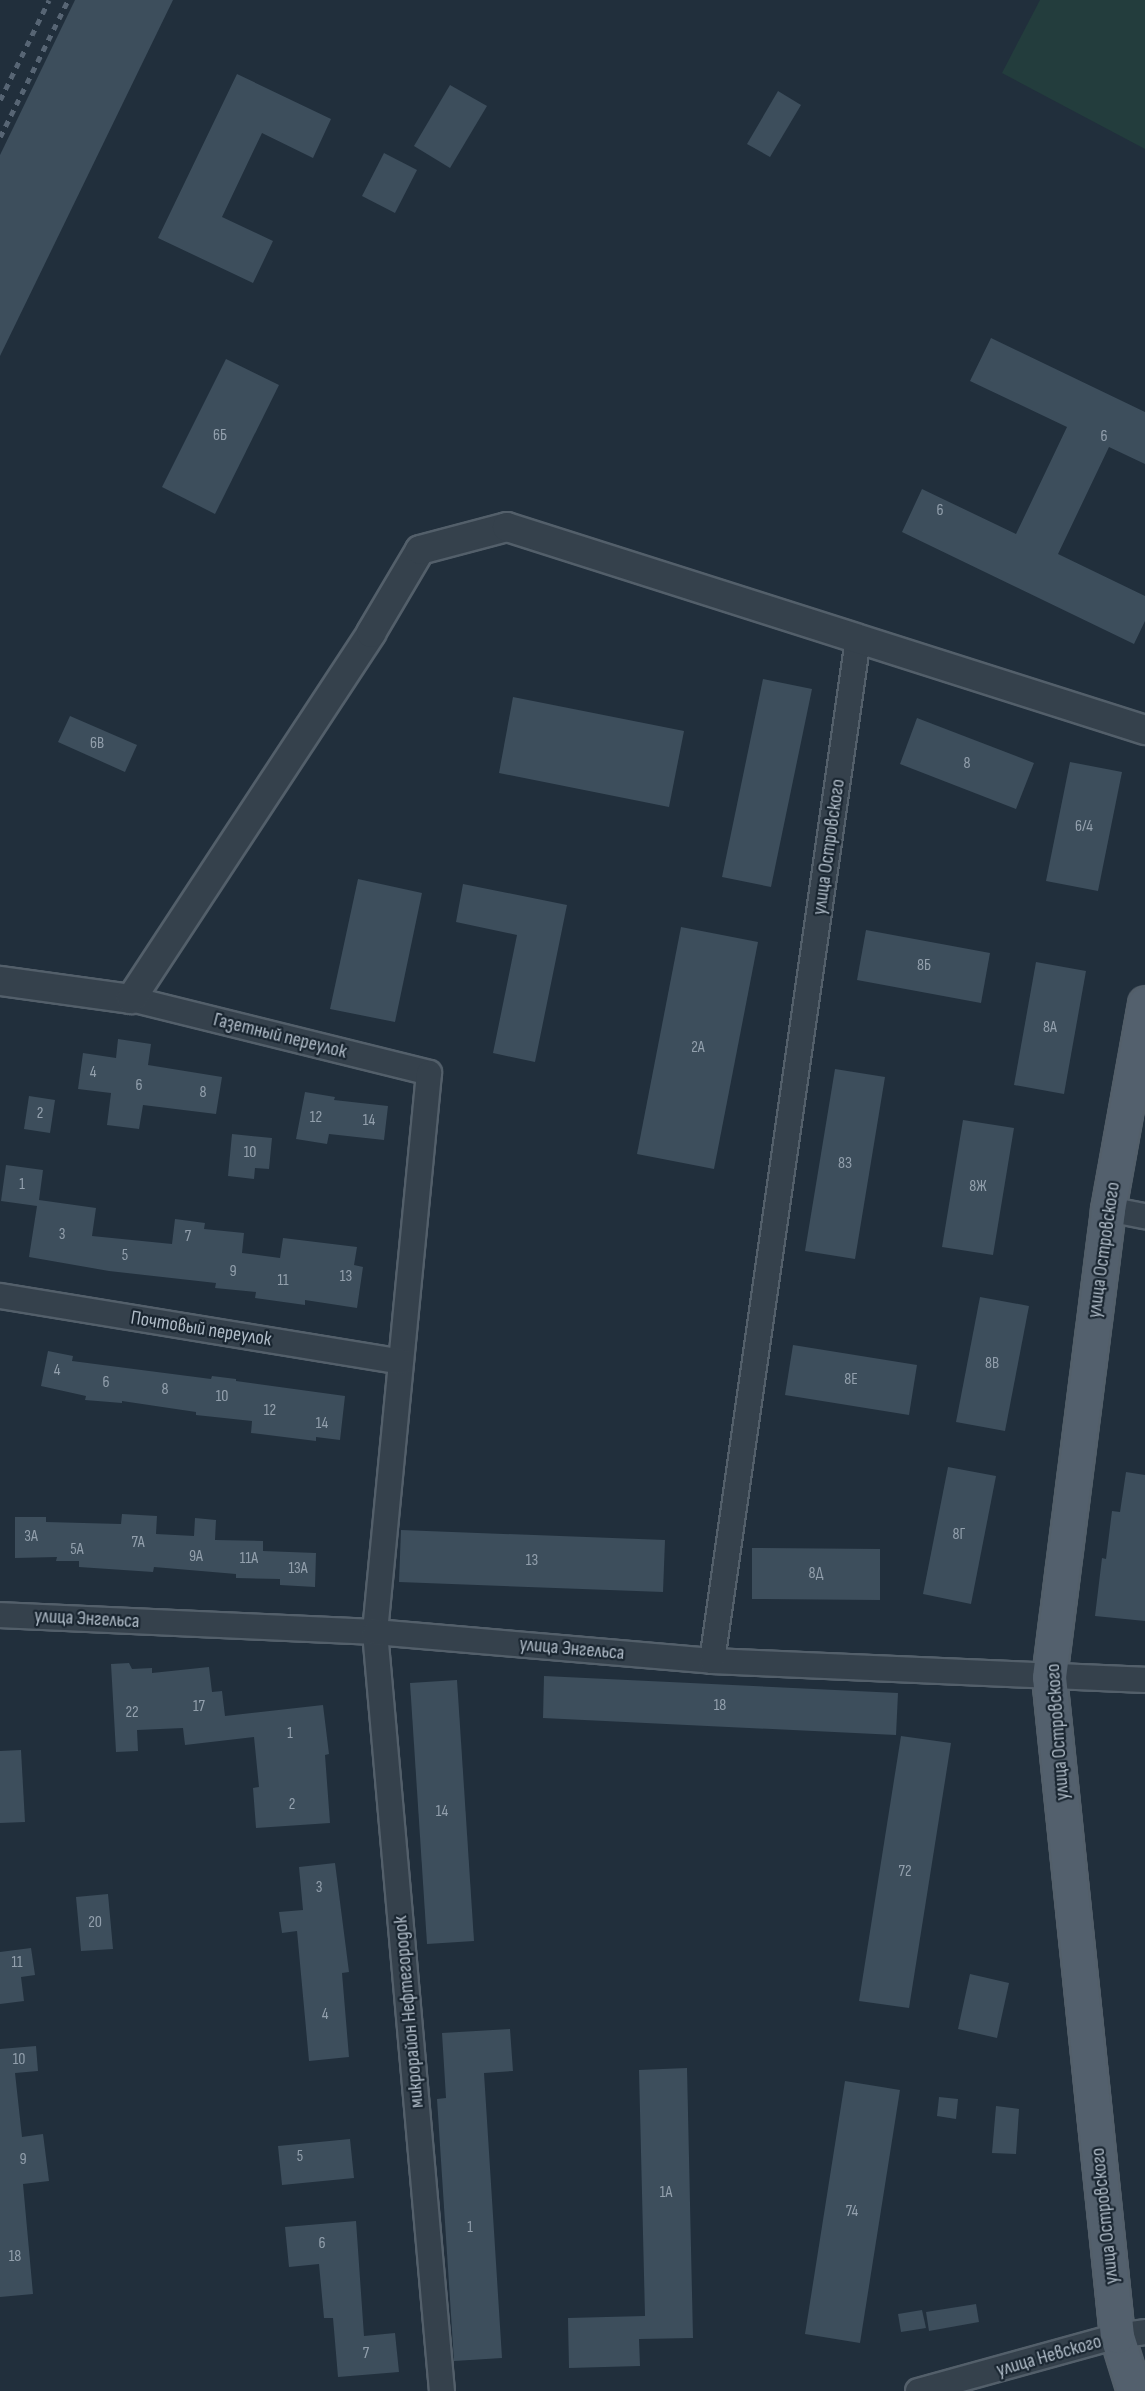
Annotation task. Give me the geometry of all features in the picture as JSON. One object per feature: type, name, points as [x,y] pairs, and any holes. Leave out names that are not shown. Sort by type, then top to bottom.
[{"type":"main road","name":"улица Островского","points":[[1134,2391],[1131,2334],[1049,1677],[1108,1209],[1145,1003]]},
{"type":"street","points":[[0,981],[131,999],[371,633],[420,550],[507,527],[1145,730]]},
{"type":"street","name":"улица Островского","points":[[712,1661],[858,639]]},
{"type":"street","name":"Газетный переулок","points":[[131,999],[429,1073]]},
{"type":"street","name":"микрорайон Нефтегородок","points":[[429,1073],[375,1632],[442,2391]]},
{"type":"street","points":[[1108,1209],[1145,1216]]},
{"type":"street","name":"Почтовый переулок","points":[[0,1296],[402,1362]]},
{"type":"street","name":"улица Энгельса","points":[[0,1615],[375,1632],[712,1661],[1145,1680]]},
{"type":"street","name":"улица Невского","points":[[927,2390],[1131,2334]]},
{"type":"green space","points":[[1040,0],[1145,0],[1145,149],[1002,73]]},
{"type":"building","points":[[75,0],[173,0],[0,356],[0,155]]},
{"type":"building","points":[[237,74],[331,119],[313,158],[262,133],[222,217],[273,241],[253,283],[158,238]]},
{"type":"building","points":[[450,85],[487,106],[450,168],[414,146]]},
{"type":"building","points":[[778,91],[801,105],[770,157],[747,144]]},
{"type":"building","points":[[384,153],[417,170],[395,213],[362,196]]},
{"type":"building","points":[[991,338],[1145,412],[1145,464],[1109,447],[1058,554],[1145,596],[1145,621],[1134,644],[902,532],[922,489],[1016,534],[1067,427],[970,381]]},
{"type":"building","points":[[226,359],[279,385],[215,514],[162,487]]},
{"type":"building","points":[[763,679],[812,689],[771,887],[722,877]]},
{"type":"building","points":[[513,697],[684,731],[669,807],[499,773]]},
{"type":"building","points":[[70,716],[137,745],[125,772],[58,742]]},
{"type":"building","points":[[917,718],[1034,763],[1016,809],[900,764]]},
{"type":"building","points":[[1070,762],[1122,772],[1098,891],[1046,881]]},
{"type":"building","points":[[358,879],[422,893],[395,1022],[330,1009]]},
{"type":"building","points":[[463,884],[567,905],[535,1062],[493,1053],[517,935],[456,922]]},
{"type":"building","points":[[681,927],[758,942],[714,1169],[637,1154]]},
{"type":"building","points":[[866,930],[990,953],[981,1003],[857,980]]},
{"type":"building","points":[[1036,962],[1086,971],[1064,1094],[1014,1085]]},
{"type":"building","points":[[118,1039],[151,1044],[148,1065],[222,1077],[216,1114],[143,1105],[139,1129],[107,1125],[111,1093],[78,1089],[83,1053],[116,1058]]},
{"type":"building","points":[[835,1069],[885,1077],[855,1259],[805,1251]]},
{"type":"building","points":[[305,1092],[335,1097],[334,1100],[388,1106],[384,1140],[329,1134],[327,1144],[296,1139]]},
{"type":"building","points":[[29,1096],[55,1100],[50,1133],[24,1129]]},
{"type":"building","points":[[963,1120],[1014,1128],[993,1255],[942,1247]]},
{"type":"building","points":[[232,1134],[272,1138],[269,1169],[255,1168],[254,1179],[228,1176]]},
{"type":"building","points":[[6,1165],[43,1170],[39,1200],[96,1208],[92,1236],[172,1244],[175,1219],[205,1223],[204,1229],[244,1233],[242,1253],[280,1258],[283,1238],[357,1247],[354,1265],[363,1267],[357,1308],[305,1300],[305,1305],[255,1298],[256,1292],[215,1288],[216,1283],[109,1271],[29,1257],[37,1206],[1,1201]]},
{"type":"building","points":[[980,1297],[1029,1306],[1005,1431],[956,1422]]},
{"type":"building","points":[[793,1345],[917,1365],[909,1415],[785,1395]]},
{"type":"building","points":[[48,1351],[73,1356],[72,1361],[211,1379],[212,1376],[236,1379],[236,1381],[345,1396],[340,1440],[316,1437],[316,1441],[251,1433],[252,1421],[196,1415],[196,1412],[122,1401],[122,1403],[85,1400],[86,1396],[41,1386]]},
{"type":"building","points":[[948,1467],[996,1476],[971,1604],[923,1594]]},
{"type":"building","points":[[1126,1472],[1145,1475],[1145,1621],[1095,1616],[1102,1558],[1106,1559],[1112,1511],[1120,1512]]},
{"type":"building","points":[[122,1514],[157,1516],[156,1534],[194,1536],[195,1518],[216,1520],[215,1540],[263,1541],[263,1551],[316,1553],[315,1587],[280,1585],[280,1579],[236,1578],[236,1574],[154,1567],[153,1572],[79,1567],[79,1561],[56,1561],[57,1557],[15,1558],[15,1517],[46,1517],[46,1522],[121,1524]]},
{"type":"building","points":[[401,1530],[665,1540],[663,1592],[399,1582]]},
{"type":"building","points":[[752,1548],[880,1549],[880,1600],[752,1599]]},
{"type":"building","points":[[129,1663],[132,1669],[152,1668],[152,1673],[209,1667],[212,1692],[222,1691],[225,1716],[323,1705],[329,1754],[325,1755],[330,1823],[256,1828],[253,1788],[259,1787],[254,1737],[185,1745],[183,1728],[137,1730],[138,1751],[116,1752],[111,1664]]},
{"type":"building","points":[[544,1676],[898,1693],[896,1735],[543,1718]]},
{"type":"building","points":[[457,1680],[474,1941],[427,1944],[410,1683]]},
{"type":"building","points":[[901,1736],[951,1743],[909,2008],[859,2001]]},
{"type":"building","points":[[21,1750],[25,1822],[0,1823],[0,1751]]},
{"type":"building","points":[[335,1863],[349,1972],[342,1973],[349,2057],[309,2061],[297,1931],[282,1933],[279,1912],[303,1910],[299,1867]]},
{"type":"building","points":[[108,1894],[113,1949],[81,1951],[76,1897]]},
{"type":"building","points":[[31,1948],[35,1975],[21,1977],[24,2001],[0,2004],[0,1952]]},
{"type":"building","points":[[970,1974],[1009,1983],[997,2038],[958,2029]]},
{"type":"building","points":[[510,2029],[513,2071],[484,2073],[502,2358],[454,2361],[437,2099],[446,2098],[442,2033]]},
{"type":"building","points":[[36,2046],[38,2071],[15,2073],[22,2137],[43,2134],[49,2181],[23,2184],[33,2294],[0,2297],[0,2049]]},
{"type":"building","points":[[687,2068],[693,2338],[639,2339],[640,2366],[569,2368],[568,2318],[645,2316],[639,2070]]},
{"type":"building","points":[[845,2081],[900,2090],[860,2343],[805,2334]]},
{"type":"building","points":[[939,2097],[958,2099],[956,2119],[937,2116]]},
{"type":"building","points":[[996,2106],[1019,2109],[1016,2154],[992,2153]]},
{"type":"building","points":[[350,2139],[354,2178],[282,2185],[278,2146]]},
{"type":"building","points":[[356,2221],[364,2336],[395,2333],[399,2372],[338,2377],[333,2318],[324,2318],[319,2264],[289,2267],[285,2227]]},
{"type":"building","points":[[976,2304],[979,2322],[929,2331],[926,2312]]},
{"type":"building","points":[[922,2310],[926,2328],[901,2332],[898,2314]]},
{"type":"railway","points":[[0,100],[49,0]]},
{"type":"railway","points":[[0,137],[68,0]]}]
